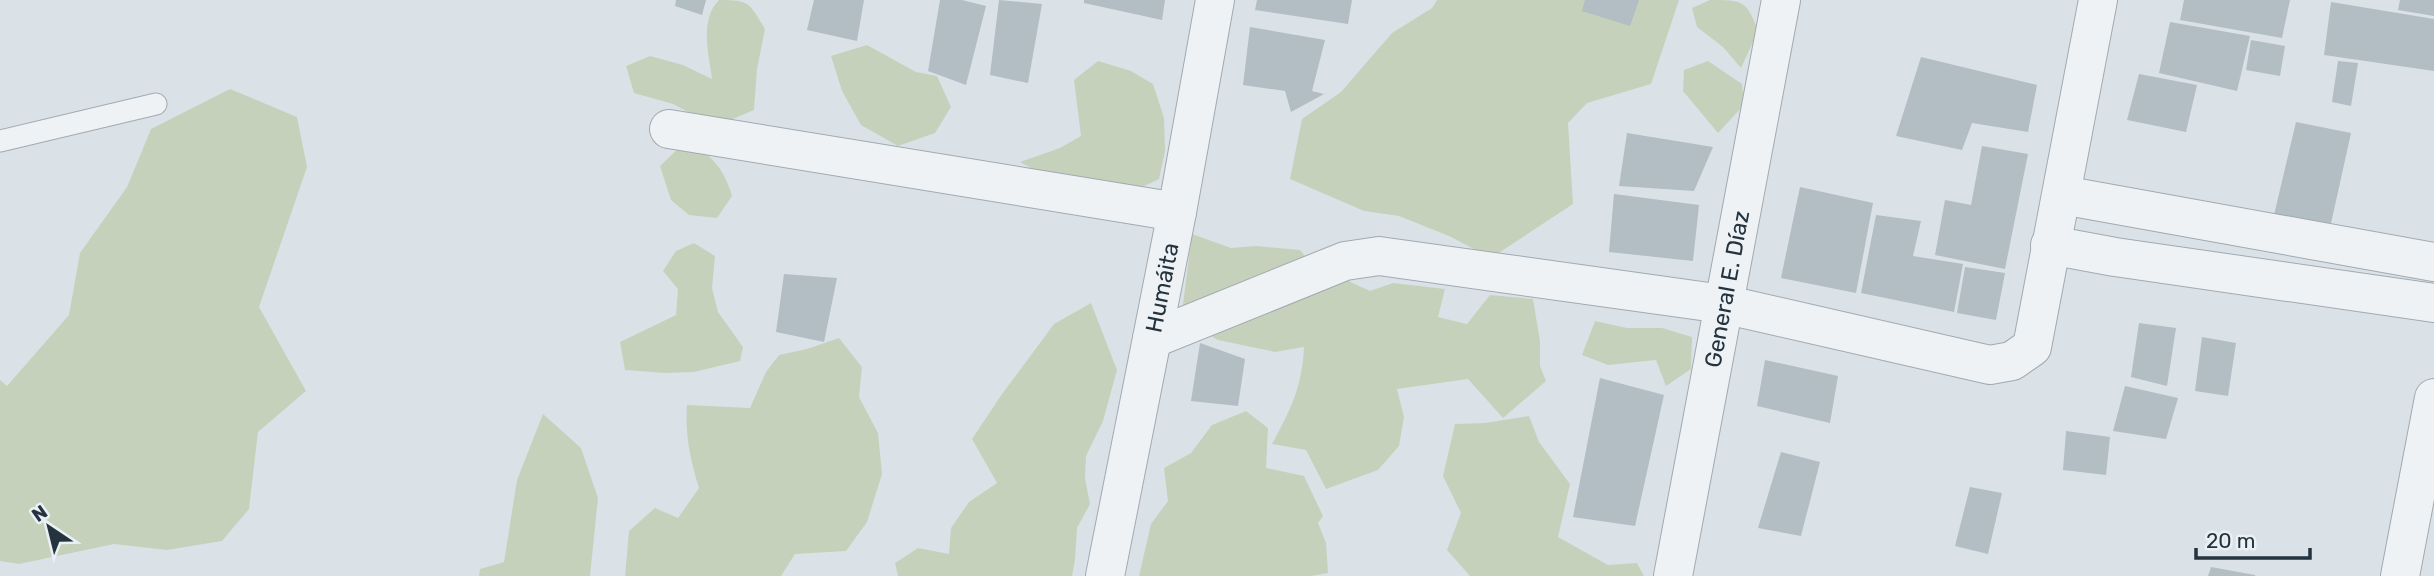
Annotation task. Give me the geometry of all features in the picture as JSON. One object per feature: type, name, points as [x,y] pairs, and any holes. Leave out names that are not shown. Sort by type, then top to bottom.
[{"type":"street","name":"Humáita","points":[[1105,576],[1177,212],[1215,0]]},
{"type":"street","name":"General E. Díaz","points":[[1673,576],[1781,0]]},
{"type":"street","points":[[1152,339],[1345,261],[1380,256],[1723,304],[1990,365],[2012,360],[2032,347],[2098,0]]},
{"type":"street","points":[[669,129],[1177,212]]},
{"type":"street","points":[[2062,195],[2434,261]]},
{"type":"street","points":[[2050,245],[2115,257],[2434,303]]},
{"type":"street","points":[[2400,576],[2434,398]]},
{"type":"lane","points":[[0,142],[156,104]]},
{"type":"green space","points":[[719,0],[743,2],[748,5],[765,29],[757,69],[754,110],[723,123],[703,120],[673,104],[634,93],[626,66],[650,56],[683,65],[712,79],[707,27],[713,8]]},
{"type":"green space","points":[[1437,0],[1679,0],[1651,84],[1587,103],[1568,123],[1573,204],[1491,258],[1449,236],[1399,216],[1364,211],[1290,179],[1302,119],[1341,92],[1392,33],[1432,8]]},
{"type":"green space","points":[[1710,0],[1729,0],[1742,4],[1754,21],[1758,31],[1741,68],[1723,47],[1697,27],[1692,8]]},
{"type":"green space","points":[[867,45],[916,72],[937,76],[951,107],[935,133],[898,146],[861,125],[842,91],[831,56]]},
{"type":"green space","points":[[1098,61],[1131,71],[1153,84],[1164,118],[1165,151],[1159,179],[1136,190],[1055,181],[1020,162],[1060,148],[1081,136],[1074,80]]},
{"type":"green space","points":[[1708,61],[1742,84],[1744,105],[1718,133],[1683,91],[1684,70]]},
{"type":"green space","points":[[230,89],[297,117],[307,167],[259,307],[306,391],[258,432],[249,509],[222,541],[167,550],[114,544],[19,564],[0,561],[0,380],[7,386],[69,315],[80,253],[127,187],[151,129]]},
{"type":"green space","points":[[687,140],[716,163],[729,186],[732,196],[717,218],[689,215],[671,200],[660,166]]},
{"type":"green space","points":[[1192,234],[1231,248],[1256,246],[1300,250],[1316,269],[1370,291],[1393,283],[1445,289],[1438,317],[1467,324],[1490,295],[1533,299],[1540,341],[1540,366],[1546,381],[1503,418],[1468,379],[1397,389],[1404,417],[1399,446],[1378,470],[1326,489],[1306,450],[1272,444],[1294,397],[1301,374],[1304,347],[1275,352],[1218,340],[1181,320]]},
{"type":"green space","points":[[694,243],[715,256],[712,288],[718,312],[743,347],[740,361],[694,372],[625,370],[620,342],[676,315],[678,289],[663,271],[676,251]]},
{"type":"green space","points":[[1091,303],[1117,370],[1103,421],[1086,456],[1085,478],[1090,504],[1077,528],[1072,576],[898,576],[895,563],[918,548],[949,554],[951,528],[969,502],[997,483],[972,439],[1054,324]]},
{"type":"green space","points":[[1595,321],[1627,328],[1662,328],[1692,337],[1691,369],[1666,386],[1656,360],[1608,365],[1582,355]]},
{"type":"green space","points":[[839,338],[862,367],[859,397],[878,433],[882,474],[867,522],[846,551],[795,554],[781,576],[625,576],[629,531],[655,508],[678,518],[699,488],[689,447],[687,405],[750,408],[766,372],[779,355]]},
{"type":"green space","points":[[1246,411],[1268,428],[1266,468],[1304,476],[1323,516],[1318,523],[1326,543],[1328,573],[1311,576],[1139,576],[1151,524],[1168,501],[1164,468],[1191,453],[1212,425]]},
{"type":"green space","points":[[543,414],[581,448],[598,498],[590,576],[479,576],[480,569],[504,562],[517,480]]},
{"type":"green space","points":[[1529,416],[1539,442],[1570,484],[1558,537],[1608,565],[1637,563],[1644,576],[1470,576],[1447,550],[1461,513],[1443,476],[1455,424],[1485,423]]},
{"type":"building","points":[[676,0],[706,0],[702,15],[675,6]]},
{"type":"building","points":[[814,0],[864,0],[857,41],[807,30]]},
{"type":"building","points":[[940,0],[962,0],[986,6],[966,85],[928,71]]},
{"type":"building","points":[[999,0],[1042,4],[1028,83],[990,75]]},
{"type":"building","points":[[1084,0],[1165,0],[1162,20],[1084,3]]},
{"type":"building","points":[[1257,0],[1352,0],[1348,24],[1255,10]]},
{"type":"building","points":[[1585,0],[1639,0],[1630,26],[1582,11]]},
{"type":"building","points":[[2184,0],[2290,0],[2282,38],[2180,20]]},
{"type":"building","points":[[2400,0],[2434,0],[2434,16],[2398,10]]},
{"type":"building","points":[[2331,2],[2434,19],[2434,71],[2324,55]]},
{"type":"building","points":[[2170,22],[2250,36],[2237,91],[2159,73]]},
{"type":"building","points":[[1250,27],[1325,40],[1312,91],[1324,94],[1291,112],[1285,91],[1243,85]]},
{"type":"building","points":[[2251,40],[2285,46],[2280,76],[2246,70]]},
{"type":"building","points":[[1921,57],[2037,85],[2028,132],[1972,123],[1962,150],[1896,136]]},
{"type":"building","points":[[2338,61],[2358,63],[2351,106],[2332,102]]},
{"type":"building","points":[[2139,74],[2197,85],[2186,132],[2127,120]]},
{"type":"building","points":[[2296,122],[2351,133],[2330,228],[2274,215]]},
{"type":"building","points":[[1627,133],[1713,147],[1694,191],[1619,186]]},
{"type":"building","points":[[1982,146],[2028,154],[2005,269],[1935,255],[1945,200],[1971,205]]},
{"type":"building","points":[[1800,187],[1873,203],[1856,293],[1781,278]]},
{"type":"building","points":[[1614,194],[1699,205],[1693,261],[1609,252]]},
{"type":"building","points":[[1876,215],[1921,221],[1913,256],[1963,264],[1954,312],[1861,293]]},
{"type":"building","points":[[1965,267],[2005,273],[1996,320],[1957,313]]},
{"type":"building","points":[[784,274],[837,278],[824,342],[776,332]]},
{"type":"building","points":[[2139,323],[2176,328],[2167,386],[2131,377]]},
{"type":"building","points":[[2202,337],[2236,343],[2228,396],[2195,391]]},
{"type":"building","points":[[1200,343],[1245,359],[1238,406],[1191,401]]},
{"type":"building","points":[[1765,360],[1838,376],[1830,423],[1757,406]]},
{"type":"building","points":[[1600,378],[1664,395],[1635,526],[1573,517]]},
{"type":"building","points":[[2125,386],[2178,398],[2166,439],[2113,431]]},
{"type":"building","points":[[2066,431],[2110,437],[2106,475],[2063,470]]},
{"type":"building","points":[[1781,452],[1820,462],[1801,536],[1758,528]]},
{"type":"building","points":[[1970,487],[2002,493],[1988,554],[1955,546]]},
{"type":"building","points":[[2211,567],[2255,575],[2255,576],[2208,576]]}]
